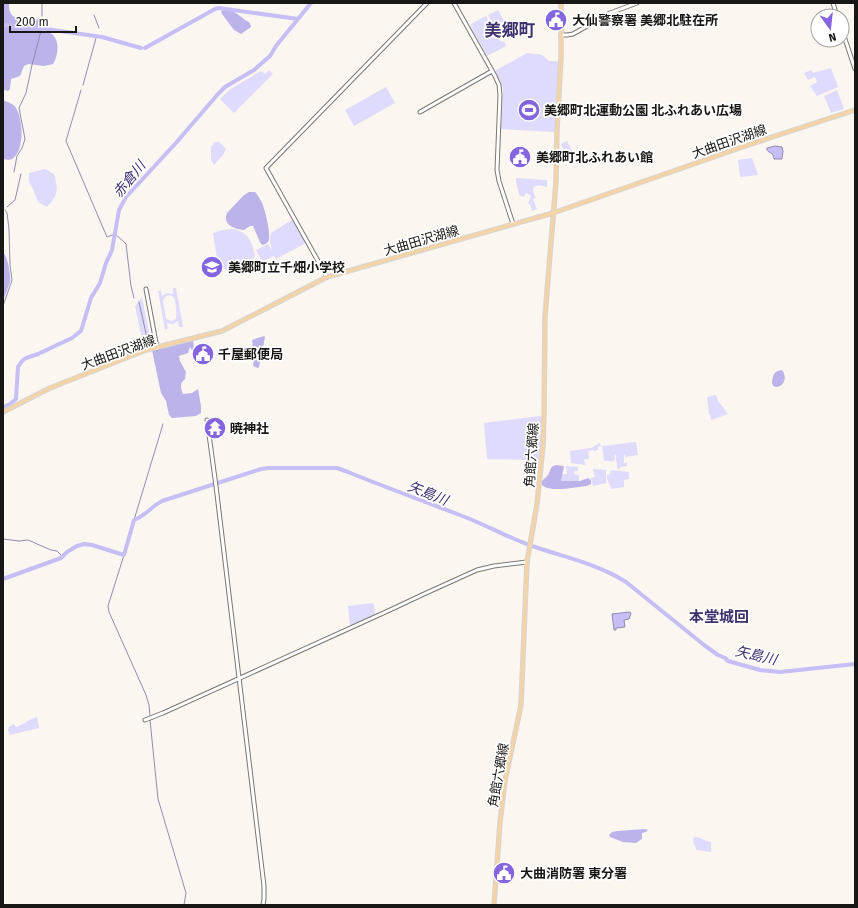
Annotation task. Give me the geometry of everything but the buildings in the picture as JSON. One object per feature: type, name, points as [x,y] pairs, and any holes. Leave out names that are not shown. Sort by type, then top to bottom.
[{"type":"main road","name":"角館六郷線","points":[[494,905],[505,781],[521,705],[526,562],[537,504],[543,446],[545,316],[556,182],[556,129],[562,35],[561,3]]},
{"type":"main road","name":"大曲田沢湖線","points":[[3,412],[50,388],[146,350],[222,331],[327,277],[553,213],[855,110]]},
{"type":"street","points":[[327,277],[266,168],[427,3]]},
{"type":"street","points":[[454,3],[499,86],[500,95],[497,170],[499,181],[513,224]]},
{"type":"street","points":[[562,35],[573,34],[610,13],[637,3]]},
{"type":"street","points":[[848,48],[855,69]]},
{"type":"street","points":[[420,112],[492,72]]},
{"type":"street","points":[[146,289],[157,348]]},
{"type":"street","points":[[207,420],[264,886],[263,905]]},
{"type":"street","points":[[145,720],[239,679],[477,570],[494,566],[526,562]]},
{"type":"shaded area","points":[[3,3],[9,3],[10,12],[15,17],[39,19],[41,21],[40,30],[49,32],[57,41],[57,53],[53,64],[44,66],[28,64],[24,66],[20,76],[11,79],[10,89],[8,91],[3,90]]},
{"type":"shaded area","points":[[224,10],[238,14],[249,22],[251,27],[241,34],[234,30],[222,14],[221,11]]},
{"type":"shaded area","points":[[498,10],[505,22],[495,27],[488,15]]},
{"type":"shaded area","points":[[486,16],[500,41],[505,42],[506,46],[487,56],[471,27],[471,24]]},
{"type":"shaded area","name":"美郷町北運動公園 北ふれあい広場","points":[[527,53],[542,55],[549,61],[559,61],[555,132],[501,129],[503,90],[495,71]]},
{"type":"shaded area","points":[[831,68],[838,87],[817,96],[810,86],[817,82],[815,77],[808,80],[804,73],[811,70],[813,73]]},
{"type":"shaded area","points":[[269,70],[273,74],[234,113],[220,99],[229,90],[261,71],[265,74]]},
{"type":"shaded area","points":[[386,87],[395,103],[354,126],[345,110]]},
{"type":"shaded area","points":[[837,90],[844,109],[831,113],[824,96]]},
{"type":"shaded area","points":[[3,100],[12,104],[16,108],[20,119],[22,135],[16,155],[9,160],[3,159]]},
{"type":"shaded area","points":[[567,141],[576,157],[557,164],[557,154],[565,153],[561,144]]},
{"type":"shaded area","points":[[214,142],[219,142],[226,149],[214,165],[211,160],[211,146]]},
{"type":"shaded area","points":[[775,146],[782,147],[782,159],[774,159],[773,155],[767,150],[767,148]]},
{"type":"shaded area","points":[[752,158],[758,175],[740,177],[738,160]]},
{"type":"shaded area","points":[[45,169],[54,174],[57,188],[54,199],[47,207],[38,202],[29,182],[29,173]]},
{"type":"shaded area","points":[[516,178],[547,180],[547,187],[538,186],[533,188],[536,198],[533,199],[537,209],[532,211],[530,204],[528,204],[531,196],[526,193],[524,197],[519,195]]},
{"type":"shaded area","points":[[249,192],[255,192],[258,196],[263,206],[269,229],[268,242],[262,245],[253,226],[250,226],[244,230],[230,226],[226,221],[227,213],[244,195]]},
{"type":"shaded area","points":[[293,219],[306,243],[276,259],[274,256],[262,262],[256,250],[268,244],[272,250],[270,242],[271,233]]},
{"type":"shaded area","points":[[233,229],[243,233],[249,238],[253,246],[255,256],[250,261],[228,271],[218,265],[213,233]]},
{"type":"shaded area","points":[[3,252],[8,262],[10,282],[3,300]]},
{"type":"shaded area","points":[[173,288],[176,288],[183,327],[179,327],[178,321],[173,324],[167,323],[168,329],[165,330],[158,291],[161,291],[162,296],[167,293],[173,294]],"holes":[[[168,295],[174,298],[176,305],[176,319],[172,321],[166,318],[163,301]]]},
{"type":"shaded area","points":[[142,297],[152,347],[144,349],[135,306]]},
{"type":"shaded area","points":[[264,336],[258,368],[253,366],[254,354],[252,340]]},
{"type":"shaded area","points":[[193,340],[193,352],[190,347],[188,353],[179,356],[186,372],[181,388],[183,394],[192,393],[198,389],[201,413],[196,416],[172,418],[169,415],[166,401],[161,393],[152,350]]},
{"type":"shaded area","points":[[782,370],[785,376],[782,384],[776,387],[773,386],[772,383],[774,374],[777,371]]},
{"type":"shaded area","points":[[715,395],[728,414],[711,420],[707,397]]},
{"type":"shaded area","points":[[540,416],[543,419],[541,460],[487,459],[484,423]]},
{"type":"shaded area","points":[[636,442],[638,455],[625,457],[624,455],[624,463],[627,463],[627,466],[617,469],[616,455],[615,460],[613,461],[604,461],[602,446]]},
{"type":"shaded area","points":[[600,443],[601,446],[598,447],[598,450],[588,451],[589,459],[584,459],[585,465],[571,463],[570,451],[591,448]]},
{"type":"shaded area","points":[[557,465],[564,467],[562,481],[580,481],[588,478],[591,480],[591,484],[587,486],[563,489],[551,489],[542,485],[542,481],[548,475],[551,468]]},
{"type":"shaded area","points":[[566,466],[578,467],[578,471],[575,471],[574,474],[579,475],[579,483],[559,483],[559,474],[567,474]]},
{"type":"shaded area","points":[[593,469],[606,470],[606,483],[593,486],[591,478],[595,477]]},
{"type":"shaded area","points":[[611,470],[629,472],[629,479],[624,480],[624,487],[611,489],[607,475],[610,474]]},
{"type":"shaded area","points":[[374,604],[375,615],[350,626],[348,606]]},
{"type":"shaded area","points":[[631,613],[629,619],[624,620],[625,627],[616,628],[616,630],[614,630],[612,614]]},
{"type":"shaded area","points":[[37,717],[39,728],[10,735],[8,730],[9,727],[14,724],[16,727],[19,726]]},
{"type":"shaded area","points":[[648,830],[642,833],[642,839],[636,843],[623,842],[610,837],[609,835],[612,832],[617,831]]},
{"type":"shaded area","points":[[695,837],[711,842],[711,852],[696,850],[693,839]]},
{"type":"waterway","points":[[42,3],[42,16]]},
{"type":"waterway","name":"赤倉川","points":[[3,407],[16,399],[18,367],[22,361],[72,338],[81,331],[91,298],[100,283],[112,250],[119,210],[126,197],[225,87],[254,70],[270,56],[276,46],[311,3]]},
{"type":"waterway","points":[[145,48],[219,8],[298,19]]},
{"type":"waterway","points":[[94,15],[99,28]]},
{"type":"waterway","points":[[3,25],[32,27],[102,37],[141,48]]},
{"type":"waterway","points":[[14,172],[17,156],[25,139],[19,108],[26,93],[41,31]]},
{"type":"waterway","points":[[83,85],[96,38]]},
{"type":"waterway","points":[[81,90],[66,141],[107,237],[115,234],[126,244],[131,286],[134,298]]},
{"type":"waterway","points":[[7,207],[15,200],[21,174]]},
{"type":"waterway","points":[[3,306],[12,280],[9,229],[7,213],[5,210]]},
{"type":"waterway","points":[[139,302],[149,347]]},
{"type":"waterway","points":[[134,520],[163,424]]},
{"type":"waterway","name":"矢島川","points":[[3,579],[61,558],[67,552],[84,544],[124,555],[134,520],[162,501],[261,469],[337,468],[465,517],[523,543],[604,570],[626,582],[704,645],[728,661],[760,670],[780,672],[855,664]]},
{"type":"waterway","points":[[3,539],[19,541],[28,540],[57,551],[62,556]]},
{"type":"waterway","points":[[124,555],[108,606],[109,612],[146,695],[150,716]]},
{"type":"waterway","points":[[150,720],[158,799],[186,893],[184,905]]},
{"type":"place","name":"大仙警察署 美郷北駐在所","points":[[556,20]]},
{"type":"place","name":"美郷町北運動公園 北ふれあい広場","points":[[529,110]]},
{"type":"place","name":"美郷町北ふれあい館","points":[[520,157]]},
{"type":"place","name":"美郷町立千畑小学校","points":[[212,267]]},
{"type":"place","name":"千屋郵便局","points":[[203,354]]},
{"type":"place","name":"暁神社","points":[[215,428]]},
{"type":"place","name":"大曲消防署 東分署","points":[[504,873]]},
{"type":"district","name":"美郷町","points":[[510,30]]},
{"type":"district","name":"本堂城回","points":[[719,617]]}]
